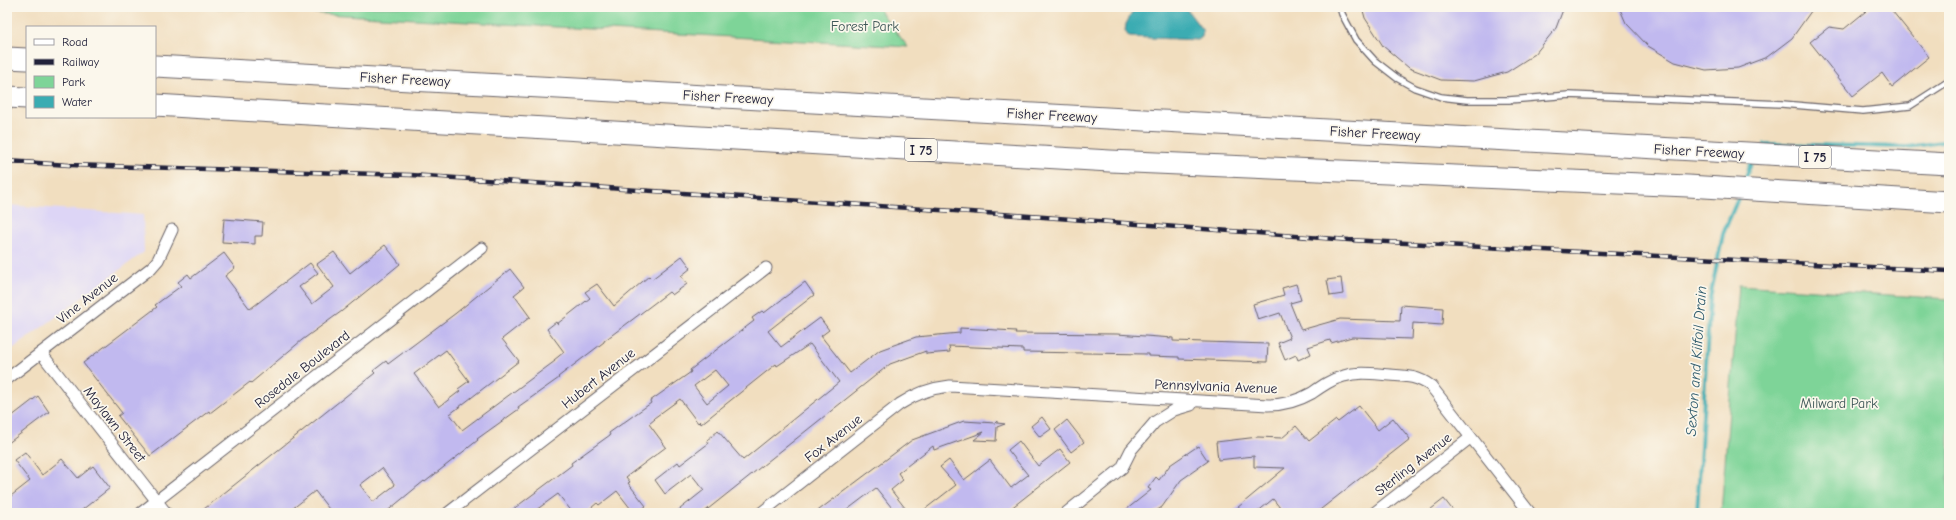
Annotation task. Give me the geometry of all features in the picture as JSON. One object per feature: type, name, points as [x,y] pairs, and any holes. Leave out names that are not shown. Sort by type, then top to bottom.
[{"type":"highway","points":[[7,58],[26,59]]},
{"type":"highway","name":"Fisher Freeway","points":[[156,66],[1949,164]]},
{"type":"highway","points":[[7,97],[26,98]]},
{"type":"highway","name":"I 75","points":[[156,105],[1110,161],[1688,186],[1949,202]]},
{"type":"street","name":"Vine Avenue","points":[[7,379],[151,268],[158,260],[172,230]]},
{"type":"street","name":"Rosedale Boulevard","points":[[141,513],[482,248]]},
{"type":"street","name":"Hubert Avenue","points":[[448,513],[766,268]]},
{"type":"street","name":"Maylawn Street","points":[[40,353],[166,513]]},
{"type":"street","name":"Pennsylvania Avenue","points":[[926,391],[950,386],[1212,403],[1278,405],[1302,398],[1328,382],[1345,375],[1363,373],[1411,376],[1422,379],[1430,386],[1530,513]]},
{"type":"street","name":"Fox Avenue","points":[[761,513],[900,404],[926,391]]},
{"type":"street","points":[[1066,513],[1122,468],[1131,450],[1155,422],[1174,410],[1188,405],[1212,403]]},
{"type":"street","name":"Sterling Avenue","points":[[1374,513],[1470,438]]},
{"type":"lane","points":[[1340,7],[1342,14],[1356,40],[1375,61],[1397,78],[1415,88],[1441,97],[1467,100],[1509,100],[1569,95],[1782,104],[1863,111],[1910,106],[1949,81]]},
{"type":"shaded area","points":[[7,205],[143,215],[144,252],[7,353]]},
{"type":"green space","name":"Forest Park","points":[[203,7],[877,7],[908,47]]},
{"type":"green space","name":"Milward Park","points":[[1739,285],[1949,299],[1949,513],[1721,513]]},
{"type":"water","points":[[1135,7],[1185,7],[1203,31],[1202,37],[1198,40],[1129,37],[1125,31],[1126,24]]},
{"type":"building","points":[[1362,7],[1564,7],[1556,28],[1535,54],[1507,72],[1474,81],[1441,80],[1409,68],[1383,46],[1365,18]]},
{"type":"building","points":[[1619,7],[1814,7],[1792,38],[1767,57],[1738,68],[1706,70],[1675,62],[1648,46],[1626,23]]},
{"type":"building","points":[[1871,7],[1889,7],[1929,57],[1892,87],[1882,73],[1853,96],[1810,42],[1829,27],[1844,29]]},
{"type":"building","points":[[224,219],[263,222],[262,236],[255,236],[255,244],[222,242]]},
{"type":"building","points":[[385,245],[400,264],[342,311],[302,340],[251,383],[250,382],[210,413],[209,411],[150,456],[118,416],[122,413],[83,363],[157,307],[155,305],[181,286],[178,282],[188,274],[191,278],[224,253],[235,268],[225,276],[250,309],[310,263],[318,273],[299,287],[312,304],[334,287],[317,264],[334,252],[350,273]]},
{"type":"building","points":[[682,256],[691,268],[681,276],[687,284],[672,295],[669,292],[604,341],[558,377],[559,378],[518,407],[519,409],[477,439],[478,440],[385,513],[332,513],[315,491],[287,513],[199,513],[375,373],[373,371],[386,361],[388,364],[456,313],[510,269],[524,287],[514,295],[530,317],[502,339],[519,361],[450,414],[462,430],[555,361],[554,360],[564,352],[547,329],[556,322],[557,324],[590,298],[585,292],[597,284],[614,306],[649,276],[652,279]],"holes":[[[446,350],[469,381],[458,389],[460,391],[439,407],[414,374]],[[382,468],[395,485],[373,502],[360,485]]]},
{"type":"building","points":[[1341,278],[1343,294],[1330,296],[1327,280]]},
{"type":"building","points":[[805,282],[814,295],[768,331],[781,347],[820,318],[829,330],[821,336],[850,373],[880,350],[916,337],[960,333],[960,328],[1016,331],[1015,333],[1117,334],[1173,338],[1173,341],[1268,344],[1267,362],[1179,359],[1179,357],[1148,356],[1148,354],[1023,352],[1023,349],[949,346],[950,352],[926,354],[926,351],[890,364],[703,513],[675,513],[704,490],[691,474],[665,494],[655,480],[678,462],[680,465],[709,443],[707,440],[718,431],[743,460],[839,382],[810,344],[777,366],[776,364],[701,424],[700,421],[698,423],[680,399],[654,418],[655,419],[649,424],[666,447],[626,477],[630,482],[628,483],[646,506],[637,513],[634,513],[617,491],[599,505],[597,503],[585,513],[573,513],[558,494],[532,513],[508,513],[572,465],[571,463],[610,435],[609,433],[651,403],[650,401],[691,372],[690,370],[754,321],[752,318],[762,311],[764,313]],"holes":[[[715,370],[728,386],[707,403],[694,386]]]},
{"type":"building","points":[[1296,284],[1301,300],[1290,303],[1301,330],[1340,319],[1400,321],[1401,305],[1443,308],[1442,325],[1413,323],[1412,339],[1352,337],[1331,343],[1330,340],[1308,347],[1311,354],[1298,360],[1296,355],[1285,360],[1278,343],[1290,338],[1280,313],[1258,320],[1253,304],[1284,295],[1282,288]]},
{"type":"building","points":[[38,396],[49,412],[7,444],[7,420]]},
{"type":"building","points":[[1359,406],[1378,430],[1393,418],[1410,439],[1316,513],[1284,513],[1273,499],[1256,513],[1231,513],[1285,468],[1254,467],[1254,456],[1218,460],[1216,442],[1258,437],[1282,438],[1296,426],[1309,441],[1336,420],[1338,422]]},
{"type":"building","points":[[1042,417],[1051,429],[1040,437],[1031,426]]},
{"type":"building","points":[[1067,420],[1084,442],[1071,452],[1055,430]]},
{"type":"building","points":[[964,421],[995,423],[997,421],[997,423],[1005,424],[997,427],[996,441],[974,440],[984,432],[934,450],[933,446],[898,473],[903,480],[891,490],[909,513],[896,513],[876,488],[843,513],[815,513],[912,440]]},
{"type":"building","points":[[1019,441],[1038,466],[1060,449],[1070,462],[1005,513],[920,513],[956,485],[940,467],[949,460],[964,480],[990,460],[1011,488],[1028,475],[1008,450]]},
{"type":"building","points":[[1198,446],[1208,461],[1181,480],[1162,507],[1153,513],[1122,513],[1151,490],[1148,488],[1156,477],[1159,480],[1170,465]]},
{"type":"building","points":[[25,452],[42,475],[62,459],[78,478],[93,466],[110,488],[78,513],[7,513],[7,499],[30,481],[14,460]]},
{"type":"building","points":[[1444,499],[1455,513],[1426,513]]},
{"type":"waterway","name":"Sexton and Kilfoil Drain","points":[[1765,144],[1907,147],[1949,141]]},
{"type":"waterway","name":"Sexton and Kilfoil Drain","points":[[1743,184],[1753,159]]},
{"type":"waterway","name":"Sexton and Kilfoil Drain","points":[[1697,513],[1710,298],[1723,234],[1739,196]]},
{"type":"railway","points":[[7,161],[69,165],[411,175],[1044,217],[1349,240],[1949,271]]}]
